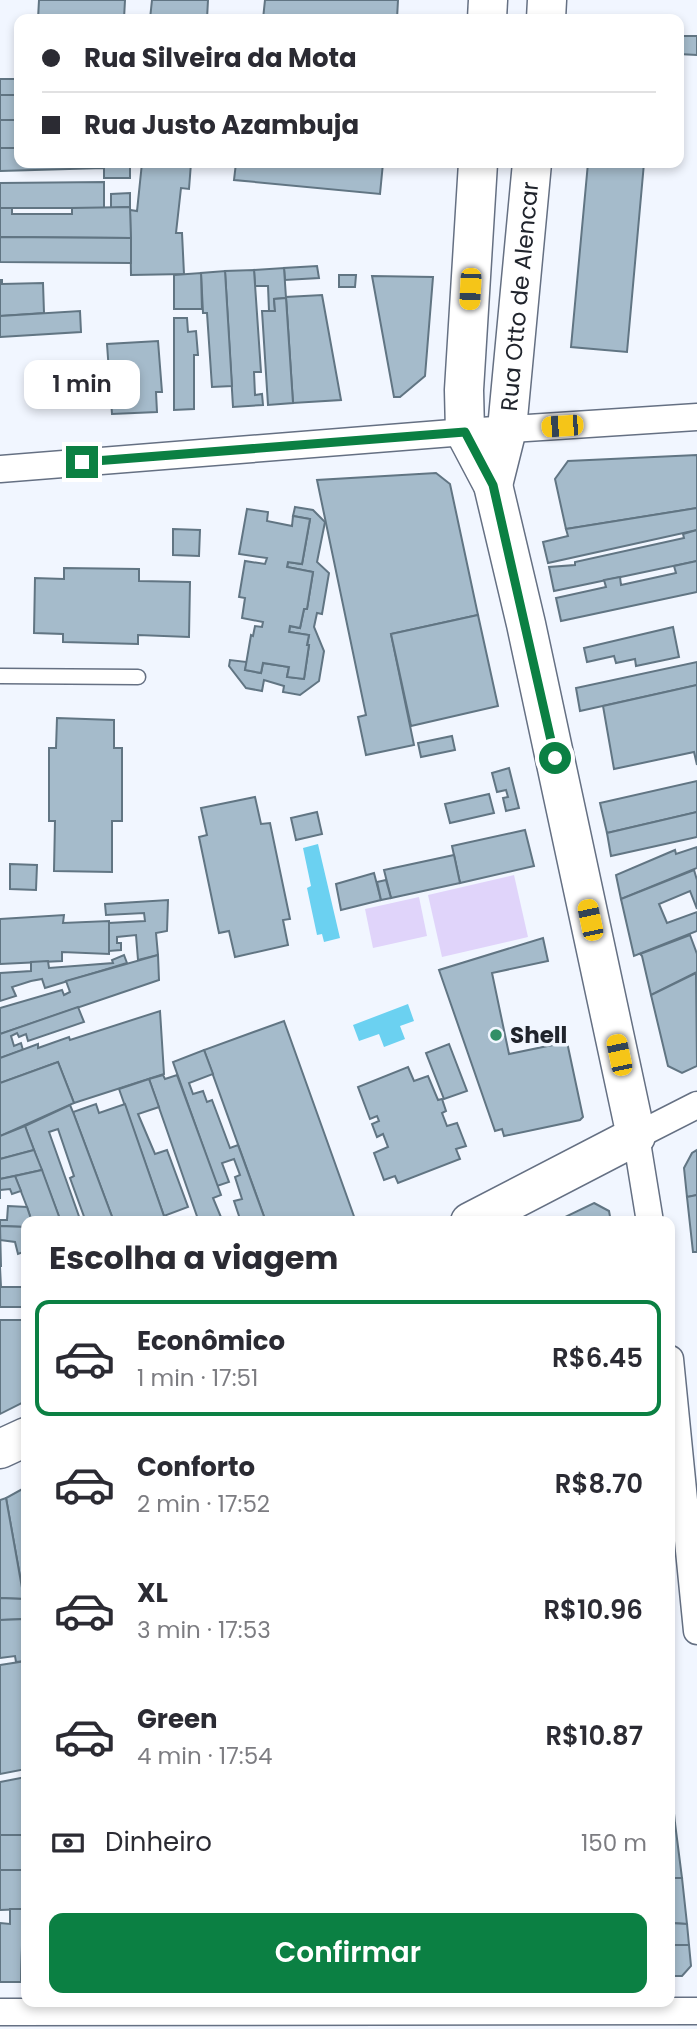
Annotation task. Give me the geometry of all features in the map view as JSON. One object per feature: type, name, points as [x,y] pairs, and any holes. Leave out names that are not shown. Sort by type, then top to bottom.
[{"type":"main road","name":"Rua Otto de Alencar","points":[[465,432],[464,390],[478,168]]},
{"type":"main road","name":"Rua Otto de Alencar","points":[[493,485],[507,429],[532,168]]},
{"type":"main road","points":[[465,432],[493,485],[526,624],[636,1136],[482,1216]]},
{"type":"main road","points":[[0,1449],[21,1439]]},
{"type":"street","points":[[0,469],[465,432],[697,417]]},
{"type":"street","points":[[649,1216],[636,1136],[697,1105]]},
{"type":"street","points":[[675,1399],[693,1541],[697,1631]]},
{"type":"street","points":[[0,2012],[697,2011]]},
{"type":"lane","points":[[0,676],[138,677]]},
{"type":"shaded area","points":[[514,875],[528,937],[442,957],[428,895]]},
{"type":"shaded area","points":[[419,897],[427,936],[373,948],[365,909]]},
{"type":"water","points":[[318,844],[340,938],[324,942],[322,934],[317,935],[307,888],[311,886],[303,848]]},
{"type":"water","points":[[408,1004],[414,1021],[400,1026],[405,1039],[384,1047],[379,1034],[359,1041],[353,1025]]},
{"type":"building","points":[[39,0],[125,0],[124,14],[38,14]]},
{"type":"building","points":[[152,0],[208,0],[207,14],[151,14]]},
{"type":"building","points":[[265,0],[398,0],[397,14],[264,14]]},
{"type":"building","points":[[684,36],[697,36],[697,55],[684,54]]},
{"type":"building","points":[[0,79],[14,79],[14,95],[0,95]]},
{"type":"building","points":[[0,95],[14,95],[14,120],[0,120]]},
{"type":"building","points":[[0,120],[14,120],[14,148],[0,148]]},
{"type":"building","points":[[0,148],[14,148],[14,168],[104,168],[0,171]]},
{"type":"building","points":[[104,168],[130,168],[130,178],[104,178]]},
{"type":"building","points":[[141,168],[191,168],[189,189],[181,188],[176,233],[182,233],[184,274],[131,275],[130,210],[137,211]]},
{"type":"building","points":[[235,168],[383,168],[380,194],[234,180]]},
{"type":"building","points":[[588,168],[644,168],[627,352],[571,347]]},
{"type":"building","points":[[104,182],[104,208],[0,208],[0,183]]},
{"type":"building","points":[[130,193],[130,207],[111,208],[111,194]]},
{"type":"building","points":[[130,207],[131,238],[0,237],[0,208],[12,208],[12,214],[72,214],[72,208]]},
{"type":"building","points":[[0,237],[131,238],[131,263],[0,262]]},
{"type":"building","points":[[317,266],[319,278],[285,280],[284,268]]},
{"type":"building","points":[[284,268],[286,298],[274,299],[275,311],[269,311],[268,286],[255,286],[254,270]]},
{"type":"building","points":[[254,270],[261,372],[254,372],[255,395],[262,394],[263,405],[233,407],[225,271]]},
{"type":"building","points":[[225,271],[232,386],[212,387],[207,313],[203,313],[201,273]]},
{"type":"building","points":[[201,273],[202,309],[174,309],[174,275]]},
{"type":"building","points":[[339,275],[356,275],[355,287],[339,287]]},
{"type":"building","points":[[372,276],[433,277],[425,376],[400,397],[394,397]]},
{"type":"building","points":[[0,280],[2,284],[43,283],[44,313],[0,316]]},
{"type":"building","points":[[322,295],[341,400],[293,403],[286,297]]},
{"type":"building","points":[[286,298],[293,403],[268,405],[262,311],[275,311],[274,299]]},
{"type":"building","points":[[80,311],[81,332],[0,337],[0,316]]},
{"type":"building","points":[[174,318],[187,318],[188,332],[196,331],[198,355],[194,355],[194,409],[174,410]]},
{"type":"building","points":[[158,341],[162,392],[156,392],[157,412],[112,414],[107,344]]},
{"type":"building","points":[[697,455],[697,508],[566,529],[555,479],[568,461]]},
{"type":"building","points":[[436,473],[450,484],[478,615],[391,634],[414,745],[366,755],[358,717],[366,715],[317,480]]},
{"type":"building","points":[[295,507],[313,510],[325,522],[317,562],[329,573],[322,614],[317,613],[314,627],[324,651],[319,681],[300,695],[283,692],[284,686],[264,680],[262,691],[246,688],[229,666],[230,660],[247,662],[245,670],[261,673],[263,663],[289,667],[287,677],[304,679],[309,635],[289,632],[290,626],[300,628],[304,609],[307,609],[313,572],[287,567],[288,562],[302,564],[310,519],[293,516]]},
{"type":"building","points":[[697,508],[697,530],[548,563],[543,542],[568,536],[566,529]]},
{"type":"building","points":[[247,509],[268,512],[267,521],[292,526],[293,516],[310,519],[302,564],[288,562],[287,567],[313,572],[307,609],[304,609],[300,628],[290,626],[289,632],[309,635],[304,679],[287,677],[289,667],[263,663],[261,673],[245,670],[251,635],[253,636],[255,626],[262,627],[263,622],[242,618],[245,598],[239,597],[245,561],[265,564],[267,558],[239,554]]},
{"type":"building","points":[[173,529],[200,530],[199,556],[173,555]]},
{"type":"building","points":[[697,530],[697,561],[554,591],[549,567],[575,565],[575,562],[684,538],[683,534]]},
{"type":"building","points":[[697,561],[697,592],[561,621],[556,598],[606,587],[604,580],[620,577],[621,585],[676,573],[674,566]]},
{"type":"building","points":[[64,568],[139,569],[139,581],[190,582],[189,637],[138,635],[138,644],[63,642],[63,634],[34,633],[35,578],[64,579]]},
{"type":"building","points":[[478,615],[498,706],[411,726],[391,634]]},
{"type":"building","points":[[673,627],[679,657],[636,666],[635,659],[616,663],[614,656],[587,662],[584,648]]},
{"type":"building","points":[[697,662],[697,685],[580,711],[576,688]]},
{"type":"building","points":[[697,685],[697,765],[694,752],[614,769],[603,706]]},
{"type":"building","points":[[57,718],[114,720],[114,748],[122,748],[122,821],[112,821],[112,872],[54,871],[55,821],[49,821],[49,748],[56,748]]},
{"type":"building","points":[[452,736],[455,750],[421,757],[418,743]]},
{"type":"building","points":[[509,768],[519,808],[506,811],[503,798],[508,797],[506,790],[497,792],[492,773]]},
{"type":"building","points":[[697,781],[697,812],[607,833],[600,803]]},
{"type":"building","points":[[489,794],[494,813],[450,823],[445,804]]},
{"type":"building","points":[[255,797],[261,824],[270,823],[290,919],[283,920],[288,945],[235,957],[229,931],[219,933],[199,837],[207,835],[201,808]]},
{"type":"building","points":[[317,812],[322,834],[296,840],[291,818]]},
{"type":"building","points":[[697,812],[697,837],[611,856],[607,833]]},
{"type":"building","points":[[525,830],[534,866],[460,883],[452,846]]},
{"type":"building","points":[[697,847],[697,868],[621,899],[616,875],[675,850],[676,854]]},
{"type":"building","points":[[454,855],[460,883],[391,898],[384,870]]},
{"type":"building","points":[[10,864],[37,865],[36,890],[10,889]]},
{"type":"building","points":[[694,870],[697,880],[697,909],[690,891],[659,904],[667,923],[697,912],[697,931],[634,956],[621,899]]},
{"type":"building","points":[[374,873],[381,900],[341,910],[336,884]]},
{"type":"building","points":[[386,880],[391,898],[381,900],[377,882]]},
{"type":"building","points":[[168,900],[167,931],[156,933],[158,955],[138,960],[136,935],[117,937],[121,950],[109,951],[109,923],[145,921],[144,913],[106,915],[105,904]]},
{"type":"building","points":[[64,915],[63,923],[109,921],[109,954],[62,952],[62,961],[0,964],[0,919]]},
{"type":"building","points":[[690,935],[697,954],[697,972],[651,995],[640,954]]},
{"type":"building","points":[[543,938],[548,961],[492,973],[509,1054],[567,1042],[583,1117],[580,1120],[504,1136],[502,1129],[495,1131],[439,970]]},
{"type":"building","points":[[124,955],[127,963],[45,988],[42,979],[12,987],[16,996],[0,1001],[0,973],[31,971],[31,962],[48,961],[49,968],[113,963],[112,960]]},
{"type":"building","points":[[158,955],[159,980],[0,1034],[0,1008],[62,990],[64,995],[70,992],[66,981]]},
{"type":"building","points":[[696,973],[697,1066],[682,1073],[668,1066],[651,995]]},
{"type":"building","points":[[78,1007],[84,1022],[28,1041],[26,1034],[19,1037],[17,1033],[11,1036],[14,1046],[21,1043],[23,1050],[0,1058],[0,1034]]},
{"type":"building","points":[[160,1011],[164,1074],[74,1103],[58,1062],[0,1083],[0,1058],[38,1044],[38,1048],[69,1037],[70,1040]]},
{"type":"building","points":[[284,1021],[354,1216],[264,1216],[204,1050]]},
{"type":"building","points":[[449,1044],[467,1091],[444,1099],[426,1053]]},
{"type":"building","points":[[204,1050],[213,1074],[189,1083],[193,1094],[203,1091],[207,1102],[212,1100],[230,1148],[238,1145],[264,1216],[239,1216],[234,1201],[242,1199],[235,1177],[240,1175],[234,1159],[222,1163],[229,1182],[217,1186],[173,1062]]},
{"type":"building","points":[[58,1062],[74,1103],[0,1136],[0,1083]]},
{"type":"building","points":[[408,1067],[414,1081],[428,1076],[438,1100],[442,1099],[446,1111],[442,1113],[447,1126],[457,1123],[466,1146],[456,1149],[460,1159],[398,1183],[395,1176],[384,1180],[374,1153],[388,1147],[383,1134],[377,1137],[372,1124],[379,1121],[377,1116],[370,1119],[358,1087]]},
{"type":"building","points":[[163,1075],[165,1079],[177,1075],[221,1195],[213,1198],[220,1216],[197,1216],[149,1079]]},
{"type":"building","points":[[149,1079],[159,1107],[138,1114],[155,1154],[167,1150],[188,1207],[164,1216],[119,1089]]},
{"type":"building","points":[[96,1104],[99,1113],[125,1104],[164,1216],[112,1216],[73,1112]]},
{"type":"building","points":[[70,1105],[112,1216],[84,1216],[70,1178],[74,1176],[58,1129],[49,1132],[79,1216],[59,1216],[25,1126]]},
{"type":"building","points":[[25,1126],[34,1150],[0,1159],[0,1136]]},
{"type":"building","points":[[34,1150],[42,1170],[0,1179],[0,1159]]},
{"type":"building","points":[[697,1150],[697,1195],[687,1197],[684,1168],[692,1153]]},
{"type":"building","points":[[42,1170],[59,1216],[30,1216],[15,1176]]},
{"type":"building","points":[[15,1176],[21,1191],[12,1194],[10,1189],[0,1190],[0,1179]]},
{"type":"building","points":[[697,1195],[697,1252],[693,1252],[687,1197]]},
{"type":"building","points":[[594,1203],[609,1211],[610,1216],[567,1216]]},
{"type":"building","points":[[8,1206],[27,1207],[30,1216],[21,1216],[21,1227],[0,1226],[0,1220],[7,1220]]},
{"type":"building","points":[[0,1226],[21,1227],[21,1253],[18,1254],[15,1242],[0,1240]]},
{"type":"building","points":[[0,1267],[1,1287],[21,1287],[21,1307],[0,1307]]},
{"type":"building","points":[[0,1320],[21,1320],[21,1404],[0,1414]]},
{"type":"building","points":[[21,1490],[21,1582],[6,1498]]},
{"type":"building","points":[[6,1498],[21,1582],[21,1599],[0,1598],[0,1500]]},
{"type":"building","points":[[0,1598],[21,1599],[21,1619],[0,1620]]},
{"type":"building","points":[[21,1619],[21,1662],[16,1662],[15,1656],[0,1658],[0,1620]]},
{"type":"building","points":[[21,1662],[21,1770],[0,1774],[0,1665]]},
{"type":"building","points":[[21,1778],[21,1835],[0,1835],[0,1782]]},
{"type":"building","points":[[675,1823],[682,1878],[675,1878]]},
{"type":"building","points":[[0,1835],[21,1835],[21,1870],[0,1870]]},
{"type":"building","points":[[0,1870],[21,1870],[21,1909],[0,1910]]},
{"type":"building","points":[[675,1878],[682,1878],[687,1924],[675,1923]]},
{"type":"building","points":[[10,1909],[21,1909],[21,1982],[0,1982],[0,1923],[10,1924]]},
{"type":"building","points":[[675,1923],[687,1924],[689,1945],[675,1945]]},
{"type":"building","points":[[675,1945],[689,1945],[691,1966],[682,1976],[675,1976]]},
{"type":"place","name":"Shell","points":[[496,1035]]},
{"type":"route","points":[[82,462],[465,432],[493,485],[555,758]]}]
